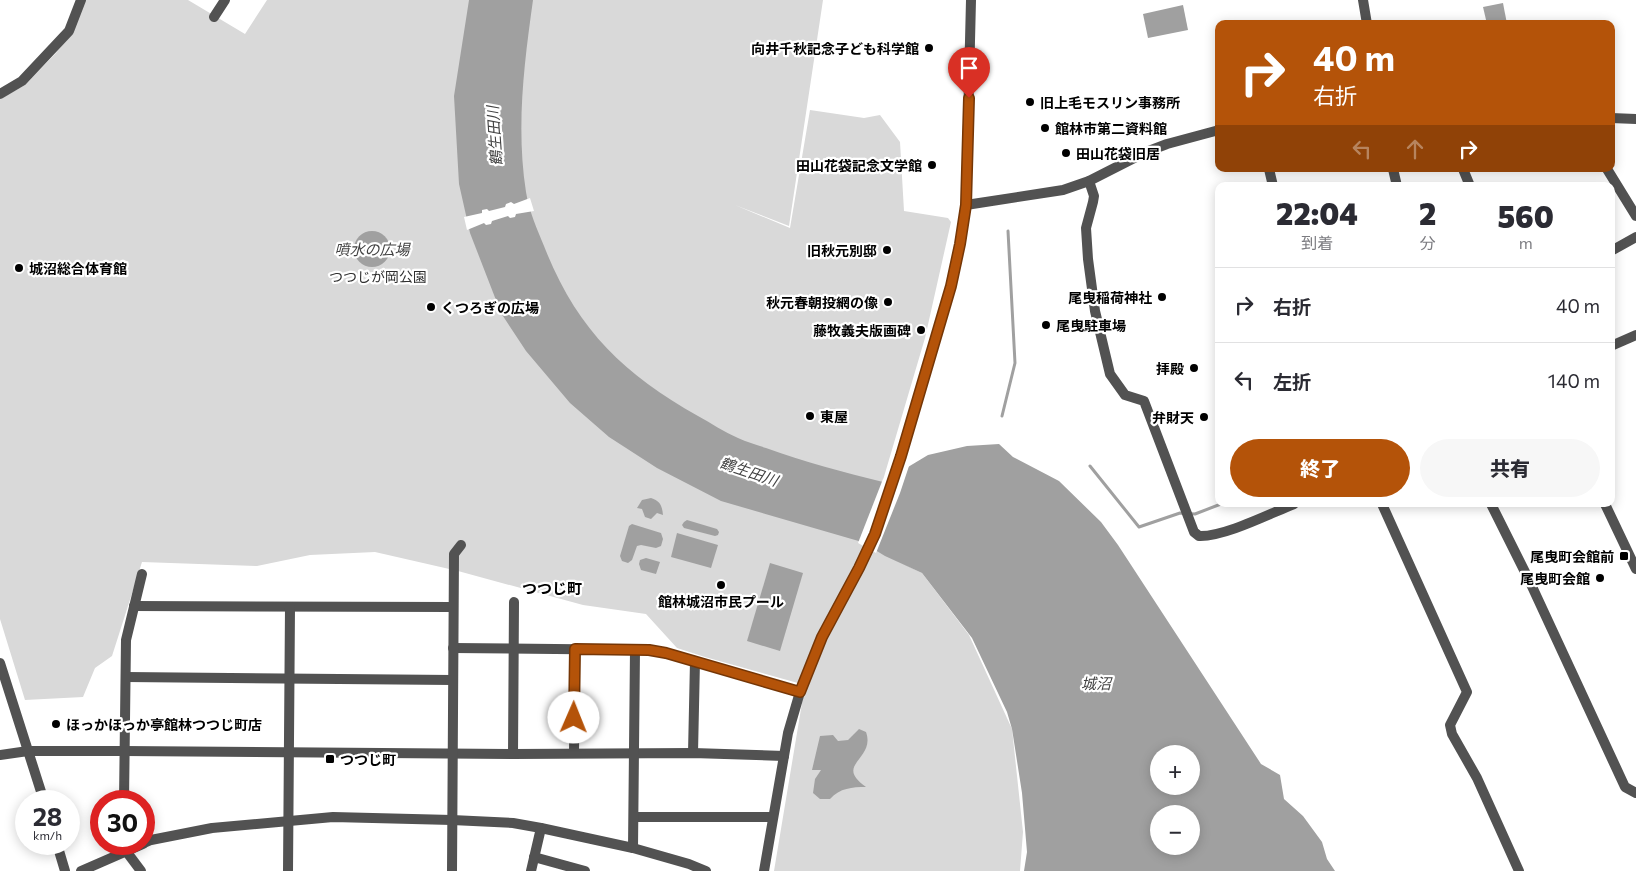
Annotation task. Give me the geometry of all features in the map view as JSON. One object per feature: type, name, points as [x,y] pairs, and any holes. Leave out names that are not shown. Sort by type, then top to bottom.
[{"type":"street","points":[[0,94],[22,81],[69,30],[81,0]]},
{"type":"street","points":[[214,18],[224,0]]},
{"type":"street","points":[[764,871],[784,756],[800,692],[822,637],[875,534],[901,456],[951,286],[966,205],[971,0]]},
{"type":"street","points":[[1363,0],[1366,20]]},
{"type":"street","points":[[1615,118],[1636,120]]},
{"type":"street","points":[[966,205],[1063,190],[1089,181],[1146,152],[1167,144],[1215,131]]},
{"type":"street","points":[[1609,172],[1636,216]]},
{"type":"street","points":[[1089,181],[1094,196],[1086,228],[1088,258],[1095,311],[1110,374],[1125,396],[1144,402],[1194,532],[1199,536],[1206,536],[1243,525],[1287,507]]},
{"type":"street","points":[[1615,249],[1636,237]]},
{"type":"street","points":[[1615,344],[1636,335]]},
{"type":"street","points":[[1383,507],[1467,692],[1450,725],[1452,734],[1477,778],[1519,871]]},
{"type":"street","points":[[1492,507],[1529,580],[1625,787],[1636,793]]},
{"type":"street","points":[[1607,507],[1636,569]]},
{"type":"street","points":[[452,871],[454,554],[461,545]]},
{"type":"street","points":[[124,790],[126,640],[142,574]]},
{"type":"street","points":[[512,754],[514,602]]},
{"type":"street","points":[[134,606],[454,607]]},
{"type":"street","points":[[288,871],[290,607]]},
{"type":"street","points":[[453,648],[635,650],[666,653],[800,692]]},
{"type":"street","points":[[574,753],[575,649]]},
{"type":"street","points":[[633,848],[635,650]]},
{"type":"street","points":[[694,754],[695,661]]},
{"type":"street","points":[[1,669],[40,790]]},
{"type":"street","points":[[126,677],[452,680]]},
{"type":"street","points":[[0,755],[28,751],[289,751],[784,756]]},
{"type":"street","points":[[155,839],[212,828],[333,817],[513,823],[633,848],[689,864],[706,871]]},
{"type":"street","points":[[634,817],[773,817]]},
{"type":"street","points":[[531,871],[542,828]]},
{"type":"street","points":[[60,855],[65,871]]},
{"type":"street","points":[[81,871],[113,855]]},
{"type":"street","points":[[129,855],[141,871]]},
{"type":"street","points":[[534,857],[585,871]]},
{"type":"green space","name":"つつじが岡公園","points":[[84,0],[188,0],[245,34],[267,0],[823,0],[789,226],[735,205],[790,228],[810,110],[864,118],[880,115],[900,142],[904,211],[948,218],[951,222],[925,338],[878,497],[885,555],[922,573],[969,635],[1012,729],[1023,832],[1020,871],[774,871],[805,685],[677,648],[646,614],[583,605],[458,571],[375,552],[310,555],[257,566],[142,562],[112,656],[95,668],[83,697],[25,700],[0,619],[0,99],[25,85],[56,53],[72,32]]},
{"type":"water","name":"城沼","points":[[469,0],[533,0],[524,72],[521,120],[523,168],[527,199],[536,226],[557,275],[571,301],[605,346],[646,383],[671,400],[733,436],[838,471],[883,482],[928,455],[967,446],[999,444],[1013,457],[1059,481],[1101,522],[1118,545],[1261,764],[1280,775],[1284,799],[1303,816],[1322,842],[1327,859],[1335,871],[1024,871],[1027,852],[1022,793],[1012,729],[1007,712],[972,638],[922,573],[885,556],[862,542],[721,501],[657,468],[609,437],[570,403],[526,351],[501,313],[470,233],[459,184],[454,96]]},
{"type":"water","points":[[1503,3],[1506,20],[1486,20],[1483,7]]},
{"type":"water","points":[[1183,5],[1188,30],[1148,38],[1143,14]]},
{"type":"water","name":"噴水の広場","points":[[372,231],[384,237],[390,249],[384,261],[372,267],[360,261],[354,249],[360,237]]},
{"type":"water","points":[[651,498],[660,504],[663,515],[657,513],[651,519],[645,517],[642,509],[637,508],[642,500]]},
{"type":"water","points":[[687,520],[717,529],[718,535],[715,536],[684,528],[682,525]]},
{"type":"water","points":[[632,524],[661,533],[663,539],[661,546],[656,548],[637,546],[632,560],[628,563],[622,561],[620,556],[629,526]]},
{"type":"water","points":[[677,533],[718,545],[711,568],[671,557]]},
{"type":"water","points":[[646,558],[660,562],[656,574],[641,570],[640,560]]},
{"type":"water","points":[[770,563],[803,573],[780,651],[747,641]]},
{"type":"water","points":[[859,729],[866,732],[868,741],[866,749],[854,767],[853,773],[866,787],[846,789],[838,792],[830,799],[820,799],[813,793],[815,779],[821,770],[812,770],[820,736],[833,735],[838,741],[848,740]]},
{"type":"pier","points":[[530,198],[534,211],[516,214],[515,217],[510,218],[508,216],[492,221],[491,224],[486,225],[484,223],[467,230],[464,217],[482,213],[482,210],[487,209],[489,211],[505,207],[506,204],[511,202],[514,204]]},
{"type":"pier","points":[[910,463],[876,553],[858,543],[883,479]]},
{"type":"waterway","points":[[1002,416],[1015,363],[1008,231]]},
{"type":"waterway","points":[[1090,466],[1139,527],[1180,513],[1195,514],[1215,506]]},
{"type":"place","name":"向井千秋記念子ども科学館","points":[[929,48]]},
{"type":"place","name":"旧上毛モスリン事務所","points":[[1030,102]]},
{"type":"place","name":"館林市第二資料館","points":[[1045,128]]},
{"type":"place","name":"田山花袋旧居","points":[[1066,153]]},
{"type":"place","name":"田山花袋記念文学館","points":[[932,165]]},
{"type":"place","name":"旧秋元別邸","points":[[887,250]]},
{"type":"place","name":"城沼総合体育館","points":[[19,268]]},
{"type":"place","name":"尾曳稲荷神社","points":[[1162,297]]},
{"type":"place","name":"秋元春朝投網の像","points":[[888,302]]},
{"type":"place","name":"くつろぎの広場","points":[[431,307]]},
{"type":"place","name":"尾曳駐車場","points":[[1046,325]]},
{"type":"place","name":"藤牧義夫版画碑","points":[[921,330]]},
{"type":"place","name":"拝殿","points":[[1194,368]]},
{"type":"place","name":"東屋","points":[[810,416]]},
{"type":"place","name":"弁財天","points":[[1204,417]]},
{"type":"place","name":"尾曳町会館前","points":[[1624,556]]},
{"type":"place","name":"尾曳町会館","points":[[1600,578]]},
{"type":"place","name":"館林城沼市民プール","points":[[721,585]]},
{"type":"place","name":"ほっかほっか亭館林つつじ町店","points":[[56,724]]},
{"type":"place","name":"つつじ町","points":[[330,759]]},
{"type":"district","name":"つつじ町","points":[[552,588]]},
{"type":"route","points":[[574,718],[575,649],[649,650],[666,653],[800,692],[822,637],[875,534],[901,456],[951,286],[966,205],[969,98]]},
{"type":"water label","name":"鶴生田川","points":[[494,136]]},
{"type":"water label","name":"鶴生田川","points":[[749,471]]}]
